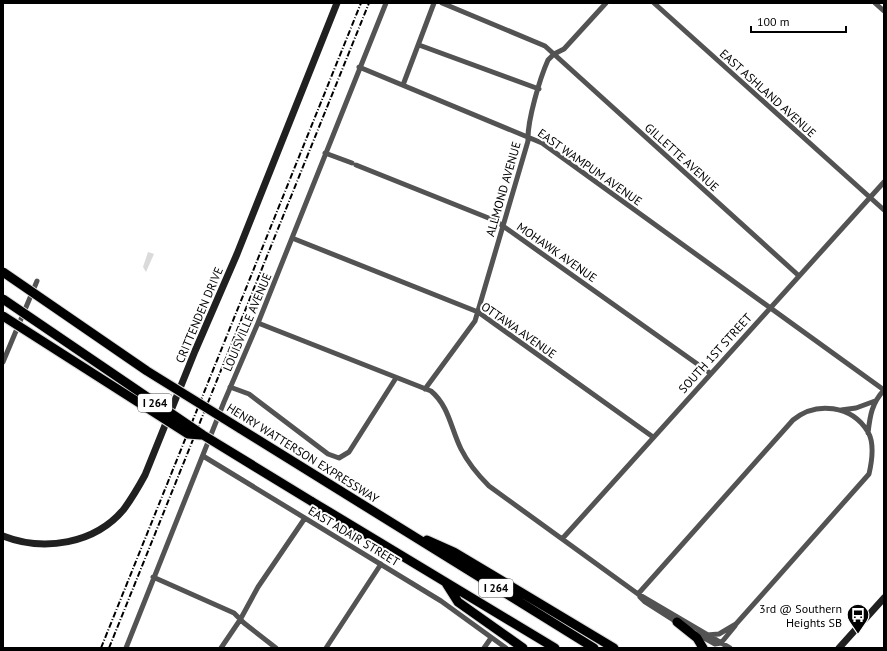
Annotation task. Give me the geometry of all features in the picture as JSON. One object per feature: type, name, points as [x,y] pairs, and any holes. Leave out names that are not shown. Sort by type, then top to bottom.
[{"type":"highway","name":"HENRY WATTERSON EXPRESSWAY","points":[[3,272],[141,367],[594,648]]},
{"type":"highway","name":"I 264","points":[[3,299],[203,435],[555,648]]},
{"type":"highway","points":[[3,316],[188,434],[203,435]]},
{"type":"highway","points":[[398,526],[454,552],[614,648]]},
{"type":"highway","points":[[446,581],[458,602],[523,648]]},
{"type":"highway","points":[[677,622],[696,638],[703,648]]},
{"type":"main road","name":"CRITTENDEN DRIVE","points":[[3,536],[18,542],[46,545],[69,542],[100,529],[123,510],[135,493],[145,475],[337,3]]},
{"type":"main road","points":[[839,648],[884,598]]},
{"type":"street","name":"LOUISVILLE AVENUE","points":[[126,648],[153,576],[230,387],[258,323],[359,67],[386,3]]},
{"type":"street","points":[[403,85],[434,3]]},
{"type":"street","name":"GILLETTE AVENUE","points":[[442,3],[536,41],[554,54],[798,275]]},
{"type":"street","name":"ALLMOND AVENUE","points":[[425,389],[475,322],[528,141],[527,136],[547,63],[554,54],[564,49],[606,3]]},
{"type":"street","name":"EAST ASHLAND AVENUE","points":[[654,3],[884,210]]},
{"type":"street","points":[[875,3],[884,11]]},
{"type":"street","points":[[419,45],[539,89]]},
{"type":"street","name":"EAST WAMPUM AVENUE","points":[[359,67],[542,143],[884,390]]},
{"type":"street","name":"MOHAWK AVENUE","points":[[325,153],[503,226],[710,373]]},
{"type":"street","name":"SOUTH 1ST STREET","points":[[562,539],[798,275],[884,182]]},
{"type":"street","name":"OTTAWA AVENUE","points":[[292,238],[478,312],[653,437]]},
{"type":"street","points":[[3,362],[37,281]]},
{"type":"street","points":[[258,323],[425,389],[441,401],[460,447],[476,473],[498,493],[638,594],[730,648]]},
{"type":"street","points":[[230,387],[249,394],[328,454],[339,458],[349,452],[396,378]]},
{"type":"street","points":[[707,635],[719,634],[736,624],[869,474],[872,455],[868,433],[870,413],[875,401],[884,390]]},
{"type":"street","points":[[638,594],[793,420],[802,413],[814,408],[838,410],[856,408],[875,401]]},
{"type":"street","points":[[838,410],[856,419],[868,433]]},
{"type":"street","name":"EAST ADAIR STREET","points":[[203,456],[441,601],[506,648]]},
{"type":"street","points":[[221,648],[240,620],[258,587],[305,518]]},
{"type":"street","points":[[326,648],[381,564]]},
{"type":"street","points":[[153,576],[234,613],[240,620],[276,648]]},
{"type":"street","points":[[638,594],[645,602],[715,644],[721,643],[735,628],[736,624]]},
{"type":"street","points":[[484,648],[491,638]]},
{"type":"shaded area","points":[[148,252],[154,254],[146,272],[143,267]]},
{"type":"railway","points":[[101,648],[361,3]]},
{"type":"railway","points":[[109,648],[369,3]]},
{"type":"place","name":"3rd @ Southern Heights SB","points":[[858,634]]}]
